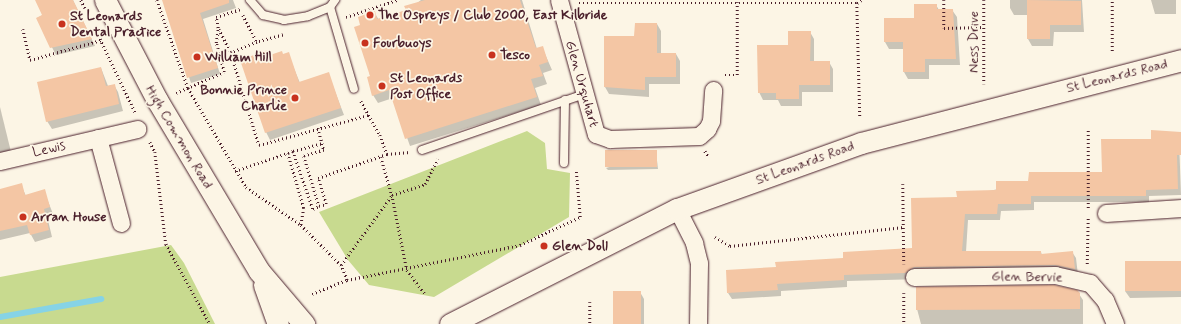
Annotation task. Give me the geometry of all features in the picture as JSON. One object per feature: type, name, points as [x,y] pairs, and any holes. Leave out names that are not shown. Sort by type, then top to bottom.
[{"type":"street","name":"High Common Road","points":[[105,0],[157,100],[259,271],[304,324]]},
{"type":"street","name":"Glen Urquhart","points":[[559,1],[596,134],[610,140],[699,136],[707,129],[711,121],[713,90]]},
{"type":"street","name":"St Leonards Road","points":[[450,324],[677,210],[860,143],[1181,60]]},
{"type":"street","name":"Lewis","points":[[0,161],[141,128]]},
{"type":"street","points":[[98,138],[121,223]]},
{"type":"street","points":[[1106,213],[1181,208]]},
{"type":"street","points":[[677,210],[694,243],[699,263],[698,324]]},
{"type":"street","name":"High Common Road","points":[[259,271],[278,324]]},
{"type":"street","name":"Glen Bervie","points":[[907,278],[1055,275],[1090,283],[1105,300],[1115,324]]},
{"type":"lane","points":[[250,0],[263,15],[284,20],[308,16],[330,7],[335,0]]},
{"type":"lane","points":[[330,7],[336,20],[354,89]]},
{"type":"lane","points":[[422,150],[441,145],[585,94]]},
{"type":"lane","points":[[564,163],[565,100]]},
{"type":"path","points":[[81,0],[88,13]]},
{"type":"path","points":[[157,0],[188,88],[246,187],[301,225],[341,265],[347,280]]},
{"type":"path","points":[[336,20],[397,0]]},
{"type":"path","points":[[559,1],[857,3],[861,0]]},
{"type":"path","points":[[944,0],[944,28],[984,27]]},
{"type":"path","name":"Ness Drive","points":[[984,0],[984,84]]},
{"type":"path","points":[[1112,0],[1112,50]]},
{"type":"path","points":[[713,90],[714,76],[737,75],[737,2]]},
{"type":"path","points":[[857,3],[860,116]]},
{"type":"path","points":[[240,9],[216,17],[218,28],[231,53],[258,145],[369,115]]},
{"type":"path","points":[[94,27],[141,128],[155,152],[166,244],[210,324]]},
{"type":"path","points":[[157,100],[224,72],[216,43],[218,28]]},
{"type":"path","points":[[23,29],[30,60],[100,40]]},
{"type":"path","points":[[231,53],[257,42]]},
{"type":"path","points":[[354,89],[369,115],[387,154]]},
{"type":"path","points":[[318,128],[324,150],[304,156],[319,206]]},
{"type":"path","points":[[235,170],[322,143]]},
{"type":"path","points":[[341,265],[392,195],[425,184],[436,164],[441,145]]},
{"type":"path","points":[[293,151],[313,209],[326,204],[318,178],[387,154],[422,150]]},
{"type":"path","points":[[288,153],[304,208],[301,225]]},
{"type":"path","points":[[381,157],[392,195],[407,270],[426,296]]},
{"type":"path","points":[[312,294],[347,280],[407,270],[520,246],[580,217],[575,166]]},
{"type":"path","points":[[903,184],[907,278],[904,324]]},
{"type":"path","points":[[715,237],[730,246],[904,227]]},
{"type":"path","points":[[590,302],[590,324]]},
{"type":"green space","points":[[527,131],[545,143],[547,169],[570,173],[569,217],[434,297],[369,285],[348,260],[319,212]]},
{"type":"green space","points":[[171,245],[184,263],[215,324],[0,324],[0,277]]},
{"type":"building","name":"St Leonards Dental Practice","points":[[35,0],[73,0],[92,39],[50,48],[36,18],[42,15]]},
{"type":"building","points":[[162,0],[229,0],[229,3],[200,13],[218,68],[187,78]]},
{"type":"building","points":[[425,0],[520,0],[536,48],[543,46],[548,62],[539,65],[543,76],[531,79],[537,97],[405,139],[389,90],[372,96],[367,77],[370,76],[354,27],[360,25],[358,17],[375,11],[377,19],[406,10],[404,6]]},
{"type":"building","points":[[1027,0],[1081,1],[1081,25],[1050,25],[1050,39],[1027,39]]},
{"type":"building","points":[[914,4],[937,4],[937,9],[953,9],[956,59],[925,59],[925,72],[903,72],[903,42],[884,42],[884,18],[914,18]]},
{"type":"building","points":[[635,23],[657,23],[657,53],[676,53],[676,77],[645,77],[645,90],[604,87],[604,36],[634,36]]},
{"type":"building","points":[[788,31],[811,31],[810,61],[830,61],[830,85],[799,85],[799,99],[776,99],[776,93],[758,93],[757,45],[788,45]]},
{"type":"building","name":"Bonnie Prince Charlie","points":[[268,50],[270,55],[282,51],[283,54],[289,52],[299,82],[329,72],[341,108],[265,133],[240,60]]},
{"type":"building","points":[[101,67],[106,86],[115,84],[119,104],[46,122],[37,82]]},
{"type":"building","points":[[1151,130],[1181,132],[1181,155],[1177,155],[1178,189],[1146,190],[1146,196],[1031,196],[1031,204],[998,204],[997,214],[965,214],[962,251],[1041,251],[1041,254],[1073,251],[1075,269],[1055,265],[914,267],[905,273],[844,275],[844,280],[777,284],[778,290],[727,293],[726,270],[776,267],[775,262],[843,258],[843,252],[912,248],[911,198],[957,197],[956,191],[996,190],[996,181],[1028,181],[1029,172],[1102,172],[1101,139],[1151,139]]},
{"type":"building","points":[[605,150],[657,150],[657,167],[605,167]]},
{"type":"building","name":"Arran House","points":[[22,183],[25,195],[45,189],[50,207],[44,209],[49,230],[30,235],[27,225],[0,231],[0,189]]},
{"type":"building","points":[[1125,261],[1181,261],[1181,291],[1125,291]]},
{"type":"building","points":[[1054,285],[1077,290],[1080,293],[1080,309],[916,310],[916,287]]},
{"type":"building","points":[[613,291],[641,291],[641,324],[613,324]]},
{"type":"waterway","points":[[0,317],[101,299]]},
{"type":"place","name":"The Ospreys / Club 2000, East Kilbride","points":[[370,15]]},
{"type":"place","name":"St Leonards Dental Practice","points":[[62,24]]},
{"type":"place","name":"Fourbuoys","points":[[365,43]]},
{"type":"place","name":"Tesco","points":[[492,55]]},
{"type":"place","name":"William Hill","points":[[197,57]]},
{"type":"place","name":"St Leonards Post Office","points":[[382,86]]},
{"type":"place","name":"Bonnie Prince Charlie","points":[[295,98]]},
{"type":"place","name":"Arran House","points":[[23,217]]},
{"type":"place","name":"Glen Doll","points":[[544,246]]}]
